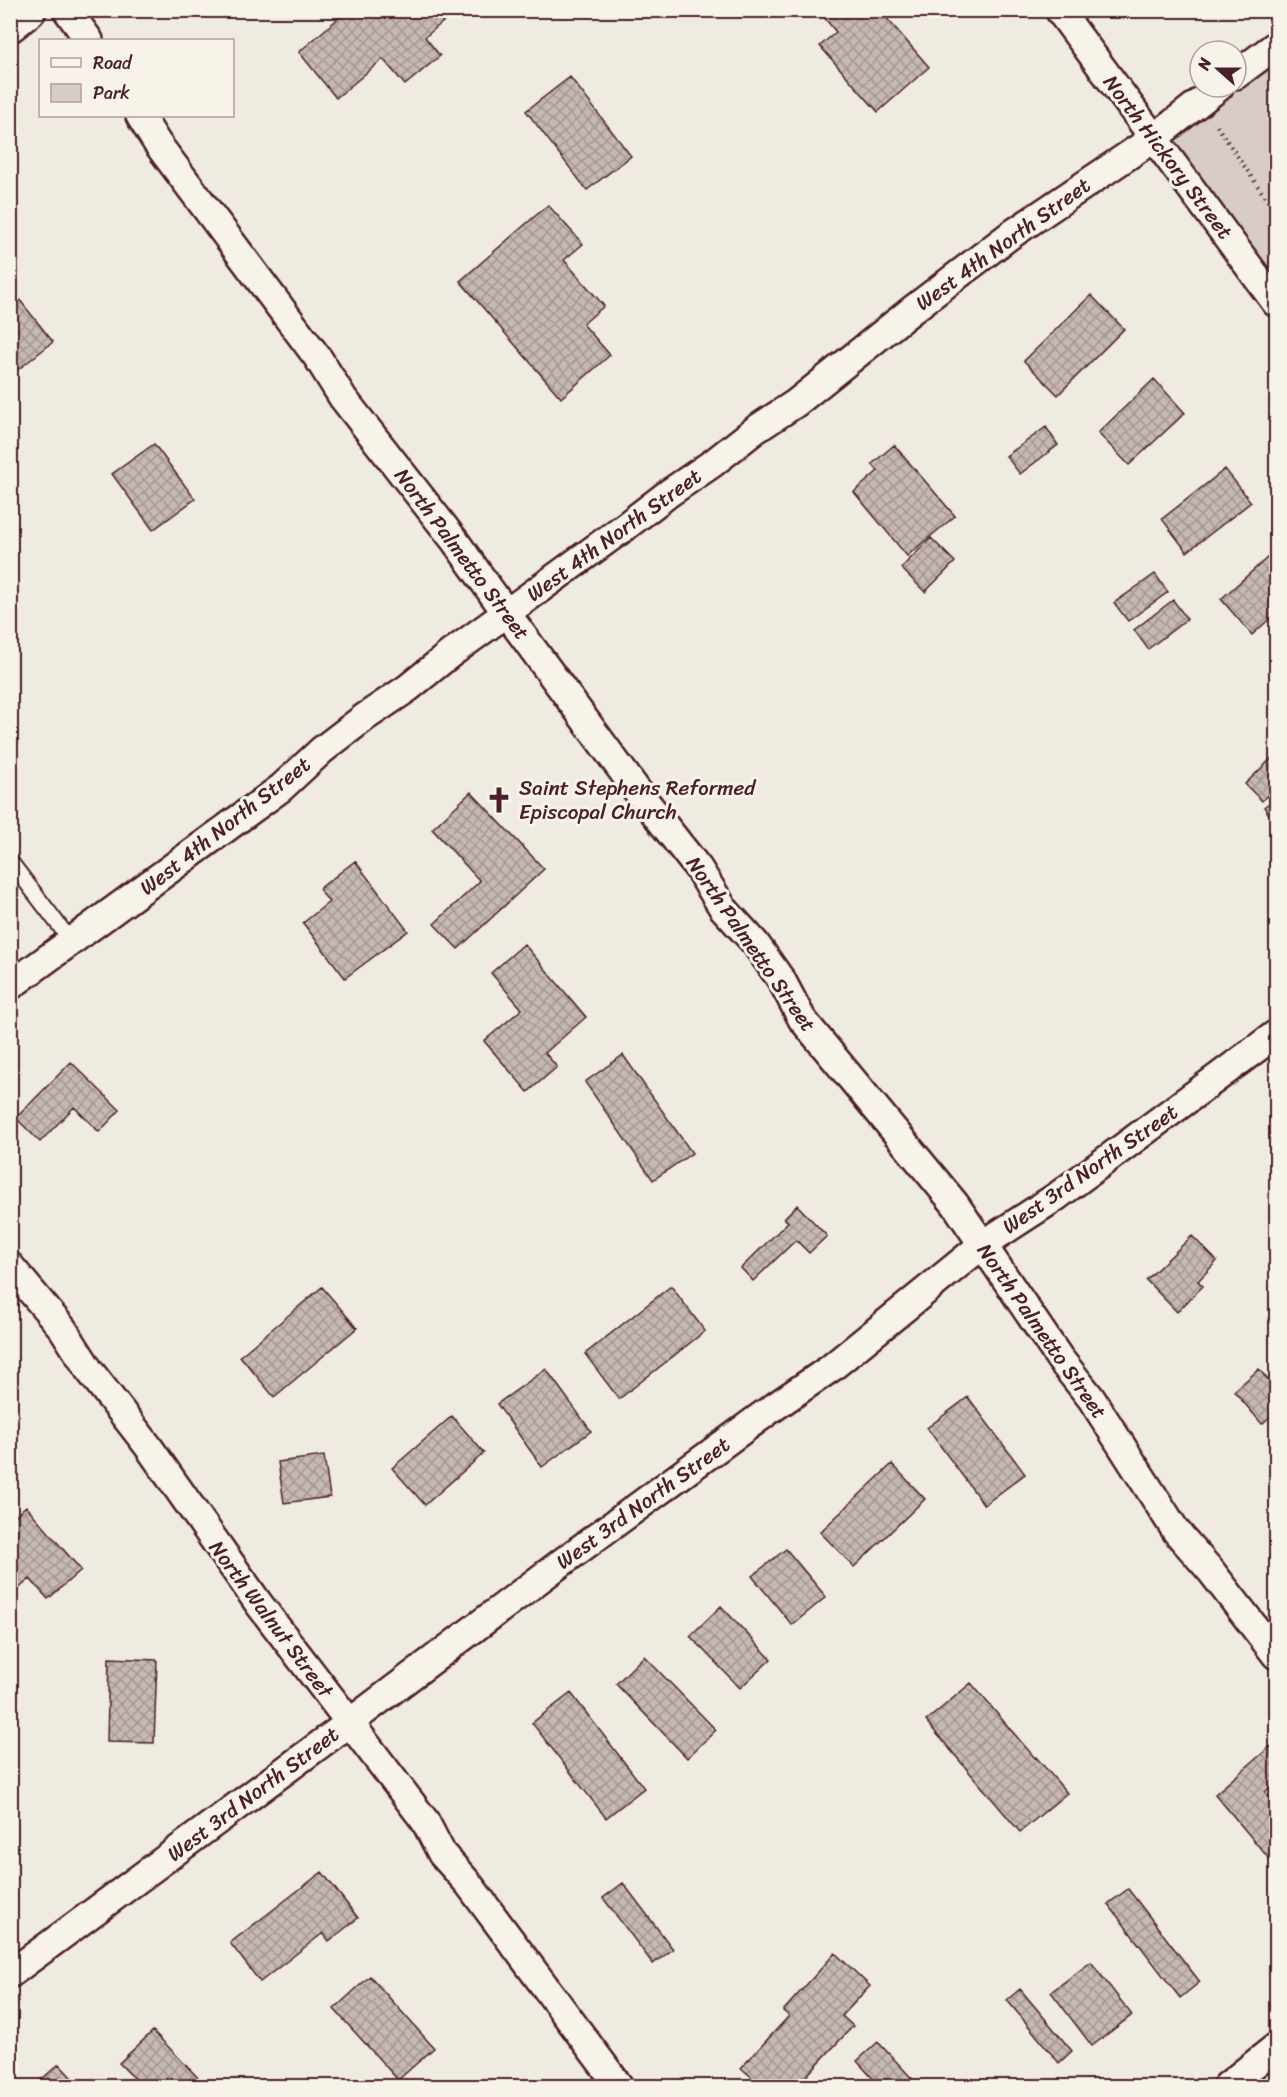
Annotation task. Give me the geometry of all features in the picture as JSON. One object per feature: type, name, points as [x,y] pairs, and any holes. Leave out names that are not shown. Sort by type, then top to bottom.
[{"type":"main road","points":[[10,25],[29,10]]},
{"type":"street","points":[[68,10],[88,39]]},
{"type":"street","name":"North Hickory Street","points":[[1059,10],[1276,303]]},
{"type":"street","points":[[1248,66],[1276,45]]},
{"type":"street","name":"West 4th North Street","points":[[10,986],[280,788],[322,750],[365,717],[408,688],[450,654],[755,430],[796,403],[1009,236],[1154,138],[1204,99]]},
{"type":"street","name":"North Palmetto Street","points":[[141,117],[157,143],[318,358],[343,398],[455,541],[638,792],[698,868],[723,908],[755,944],[782,981],[802,1019],[956,1204],[1060,1359],[1090,1398],[1176,1531],[1211,1570],[1276,1655]]},
{"type":"street","name":"West 3rd North Street","points":[[10,1974],[589,1542],[831,1368],[982,1245],[1056,1197],[1276,1034]]},
{"type":"street","name":"North Walnut Street","points":[[10,1266],[63,1329],[89,1370],[148,1446],[259,1604],[425,1821],[442,1854],[468,1883],[619,2086]]},
{"type":"street","points":[[1227,2086],[1276,2047]]},
{"type":"lane","points":[[10,861],[71,941]]},
{"type":"path","points":[[1213,99],[1276,213]]},
{"type":"green space","points":[[1276,48],[1276,303],[1154,138],[1207,99],[1248,99],[1248,69]]},
{"type":"building","points":[[348,10],[434,10],[443,22],[425,37],[440,56],[405,85],[383,59],[336,98],[299,52]]},
{"type":"building","points":[[818,10],[886,10],[884,15],[929,67],[878,112],[820,46],[836,32]]},
{"type":"building","points":[[570,77],[631,156],[587,190],[526,111]]},
{"type":"building","points":[[548,205],[583,244],[564,260],[604,306],[583,324],[610,355],[561,398],[460,281]]},
{"type":"building","points":[[1091,295],[1124,329],[1058,395],[1024,361]]},
{"type":"building","points":[[19,299],[53,342],[10,376],[10,306]]},
{"type":"building","points":[[1154,379],[1185,413],[1129,465],[1098,433]]},
{"type":"building","points":[[1046,427],[1058,445],[1020,474],[1006,456]]},
{"type":"building","points":[[154,444],[195,499],[153,530],[112,474]]},
{"type":"building","points":[[894,445],[955,516],[907,556],[854,492],[878,471],[872,464]]},
{"type":"building","points":[[1225,469],[1251,502],[1187,552],[1162,519]]},
{"type":"building","points":[[931,538],[955,562],[925,592],[901,568]]},
{"type":"building","points":[[1276,550],[1276,613],[1252,635],[1221,599]]},
{"type":"building","points":[[1155,574],[1168,592],[1128,621],[1114,603]]},
{"type":"building","points":[[1173,600],[1187,619],[1148,649],[1134,630]]},
{"type":"building","points":[[1276,754],[1276,786],[1262,801],[1245,784]]},
{"type":"building","points":[[471,792],[544,869],[458,949],[434,924],[480,881],[432,829]]},
{"type":"building","points":[[1276,798],[1276,825],[1264,807]]},
{"type":"building","points":[[355,861],[408,931],[345,978],[303,923],[329,902],[319,889]]},
{"type":"building","points":[[524,944],[586,1017],[545,1053],[557,1067],[528,1092],[484,1041],[522,1009],[491,973]]},
{"type":"building","points":[[623,1055],[692,1153],[653,1180],[585,1082]]},
{"type":"building","points":[[71,1062],[120,1110],[99,1132],[74,1107],[40,1142],[16,1118]]},
{"type":"building","points":[[797,1205],[827,1236],[809,1253],[796,1240],[753,1281],[741,1268],[788,1222],[784,1218]]},
{"type":"building","points":[[1192,1236],[1217,1261],[1198,1281],[1203,1286],[1177,1312],[1146,1280]]},
{"type":"building","points":[[671,1286],[705,1331],[619,1399],[585,1354]]},
{"type":"building","points":[[322,1287],[357,1328],[274,1397],[240,1356]]},
{"type":"building","points":[[546,1369],[591,1431],[542,1467],[497,1404]]},
{"type":"building","points":[[1259,1369],[1276,1390],[1276,1411],[1262,1424],[1234,1391]]},
{"type":"building","points":[[968,1397],[1025,1474],[984,1505],[927,1428]]},
{"type":"building","points":[[452,1416],[484,1453],[425,1505],[392,1468]]},
{"type":"building","points":[[324,1456],[330,1497],[284,1503],[278,1462]]},
{"type":"building","points":[[892,1464],[925,1499],[854,1567],[820,1532]]},
{"type":"building","points":[[26,1506],[81,1570],[48,1599],[30,1579],[10,1596],[10,1520]]},
{"type":"building","points":[[786,1549],[826,1597],[792,1625],[752,1576]]},
{"type":"building","points":[[721,1606],[771,1659],[740,1688],[690,1636]]},
{"type":"building","points":[[644,1656],[716,1730],[687,1758],[616,1684]]},
{"type":"building","points":[[109,1658],[157,1660],[154,1743],[107,1742]]},
{"type":"building","points":[[971,1683],[1067,1793],[1020,1832],[926,1721]]},
{"type":"building","points":[[571,1693],[644,1788],[606,1818],[532,1723]]},
{"type":"building","points":[[1271,1746],[1276,1752],[1276,1782],[1265,1792],[1276,1805],[1276,1867],[1215,1794]]},
{"type":"building","points":[[322,1872],[358,1918],[329,1941],[323,1933],[260,1982],[230,1943]]},
{"type":"building","points":[[623,1883],[673,1949],[653,1964],[603,1898]]},
{"type":"building","points":[[1128,1889],[1200,1982],[1180,1998],[1108,1904]]},
{"type":"building","points":[[835,1953],[870,1986],[842,2016],[853,2026],[797,2086],[762,2086],[741,2068],[789,2016],[783,2011]]},
{"type":"building","points":[[1091,1962],[1132,2015],[1092,2046],[1051,1992]]},
{"type":"building","points":[[370,1976],[434,2048],[398,2080],[334,2009]]},
{"type":"building","points":[[1020,1989],[1072,2051],[1059,2063],[1007,2000]]},
{"type":"building","points":[[153,2031],[204,2084],[202,2086],[142,2086],[119,2063]]},
{"type":"building","points":[[878,2042],[919,2086],[873,2086],[877,2083],[857,2061]]},
{"type":"building","points":[[59,2064],[79,2086],[34,2086]]},
{"type":"place","name":"Saint Stephens Reformed Episcopal Church","points":[[499,800]]}]
